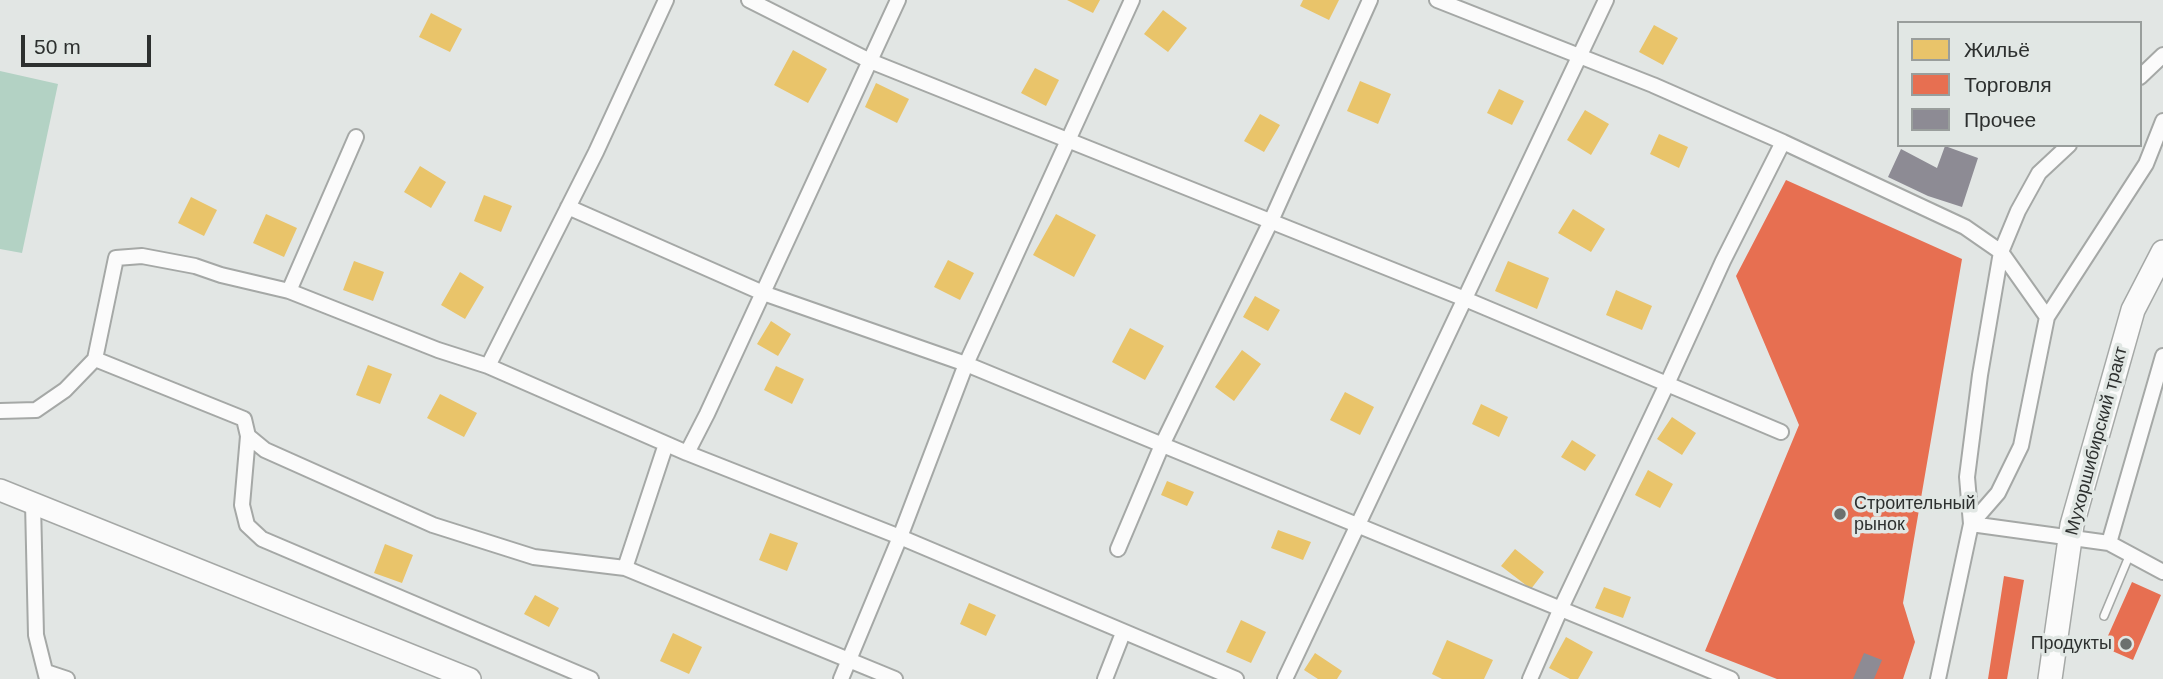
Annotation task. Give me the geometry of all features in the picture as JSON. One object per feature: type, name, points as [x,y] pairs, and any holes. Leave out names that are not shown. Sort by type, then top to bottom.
[{"type":"main road","name":"Мухоршибирский тракт","points":[[2050,679],[2070,538],[2133,310],[2163,252]]},
{"type":"street","points":[[488,366],[568,207],[666,0]]},
{"type":"street","points":[[749,0],[870,61],[1465,299],[1781,432]]},
{"type":"street","points":[[687,453],[898,0]]},
{"type":"street","points":[[841,679],[900,537],[966,364],[1132,0]]},
{"type":"street","points":[[1118,549],[1162,445],[1271,221],[1370,0]]},
{"type":"street","points":[[1437,0],[1580,55],[1783,142],[1965,228],[2001,252],[2047,317]]},
{"type":"street","points":[[1285,679],[1606,0]]},
{"type":"street","points":[[2142,76],[2163,55]]},
{"type":"street","points":[[1971,524],[1998,493],[2021,446],[2047,317],[2146,164],[2163,121]]},
{"type":"street","points":[[289,291],[356,137]]},
{"type":"street","points":[[1531,679],[1561,608],[1723,261],[1783,142]]},
{"type":"street","points":[[1938,679],[1971,524],[1967,477],[1980,375],[2001,252],[2018,211],[2039,173],[2067,147]]},
{"type":"street","points":[[568,207],[763,293],[966,364],[1731,679]]},
{"type":"street","points":[[0,411],[36,410],[65,390],[95,359],[116,258],[142,256],[195,266],[289,291],[438,350],[488,366],[687,453],[900,537],[1236,679]]},
{"type":"street","points":[[2109,543],[2163,356]]},
{"type":"street","points":[[95,359],[244,419],[248,436],[242,505],[247,525],[262,539],[591,679]]},
{"type":"street","points":[[248,436],[265,450],[433,525],[534,557],[625,568],[895,679]]},
{"type":"street","points":[[625,568],[666,444]]},
{"type":"street","points":[[0,490],[470,679]]},
{"type":"street","points":[[33,503],[36,635],[46,676],[67,679]]},
{"type":"street","points":[[1971,524],[2109,543],[2163,572]]},
{"type":"street","points":[[1105,679],[1123,633]]},
{"type":"lane","points":[[2104,616],[2130,554]]},
{"type":"green space","points":[[0,71],[58,84],[22,253],[0,249]]},
{"type":"building: Жильё","points":[[1067,0],[1100,0],[1093,13]]},
{"type":"building: Жильё","points":[[1303,0],[1339,0],[1329,20],[1300,6]]},
{"type":"building: Жильё","points":[[1163,10],[1187,28],[1168,52],[1144,34]]},
{"type":"building: Жильё","points":[[431,13],[462,29],[450,52],[419,37]]},
{"type":"building: Жильё","points":[[1654,25],[1678,38],[1663,65],[1639,52]]},
{"type":"building: Жильё","points":[[793,50],[827,69],[808,103],[774,85]]},
{"type":"building: Жильё","points":[[1035,68],[1059,80],[1046,106],[1021,93]]},
{"type":"building: Жильё","points":[[1360,81],[1391,94],[1378,124],[1347,111]]},
{"type":"building: Жильё","points":[[876,83],[909,99],[897,123],[865,107]]},
{"type":"building: Жильё","points":[[1499,89],[1524,101],[1512,125],[1487,113]]},
{"type":"building: Жильё","points":[[1585,110],[1609,124],[1591,155],[1567,140]]},
{"type":"building: Жильё","points":[[1260,114],[1280,125],[1264,152],[1244,141]]},
{"type":"building: Жильё","points":[[1659,134],[1688,147],[1679,168],[1650,154]]},
{"type":"building: Жильё","points":[[420,166],[446,182],[431,208],[404,192]]},
{"type":"building: Жильё","points":[[484,195],[512,206],[501,232],[474,221]]},
{"type":"building: Жильё","points":[[191,197],[217,210],[204,236],[178,223]]},
{"type":"building: Жильё","points":[[1573,209],[1605,229],[1591,252],[1558,233]]},
{"type":"building: Жильё","points":[[266,214],[297,228],[284,257],[253,243]]},
{"type":"building: Жильё","points":[[1056,214],[1096,235],[1074,277],[1033,255]]},
{"type":"building: Жильё","points":[[948,260],[974,273],[960,300],[934,287]]},
{"type":"building: Жильё","points":[[354,261],[384,272],[373,301],[343,290]]},
{"type":"building: Жильё","points":[[1508,261],[1549,278],[1537,309],[1495,291]]},
{"type":"building: Жильё","points":[[460,272],[484,287],[465,319],[441,305]]},
{"type":"building: Жильё","points":[[1616,290],[1652,306],[1642,330],[1606,315]]},
{"type":"building: Жильё","points":[[1255,296],[1280,310],[1268,331],[1243,317]]},
{"type":"building: Жильё","points":[[771,321],[791,334],[778,356],[757,344]]},
{"type":"building: Жильё","points":[[1130,328],[1164,346],[1145,380],[1112,362]]},
{"type":"building: Жильё","points":[[1242,350],[1261,364],[1234,401],[1215,387]]},
{"type":"building: Жильё","points":[[368,365],[392,374],[380,404],[356,395]]},
{"type":"building: Жильё","points":[[776,366],[804,379],[792,404],[764,390]]},
{"type":"building: Жильё","points":[[1345,392],[1374,407],[1360,435],[1330,420]]},
{"type":"building: Жильё","points":[[440,394],[477,413],[464,437],[427,418]]},
{"type":"building: Жильё","points":[[1481,404],[1508,417],[1499,437],[1472,424]]},
{"type":"building: Жильё","points":[[1672,417],[1696,433],[1682,455],[1657,439]]},
{"type":"building: Жильё","points":[[1572,440],[1596,455],[1585,471],[1561,457]]},
{"type":"building: Жильё","points":[[1648,470],[1673,484],[1660,508],[1635,495]]},
{"type":"building: Жильё","points":[[1167,481],[1194,492],[1187,506],[1161,495]]},
{"type":"building: Жильё","points":[[1278,530],[1311,542],[1303,560],[1271,548]]},
{"type":"building: Жильё","points":[[770,533],[798,543],[787,571],[759,560]]},
{"type":"building: Жильё","points":[[385,544],[413,555],[402,583],[374,573]]},
{"type":"building: Жильё","points":[[1515,549],[1544,572],[1531,589],[1501,566]]},
{"type":"building: Жильё","points":[[1604,587],[1631,597],[1623,618],[1595,608]]},
{"type":"building: Жильё","points":[[535,595],[559,608],[549,627],[524,614]]},
{"type":"building: Жильё","points":[[969,603],[996,615],[986,636],[960,624]]},
{"type":"building: Жильё","points":[[1241,620],[1266,632],[1251,663],[1226,652]]},
{"type":"building: Жильё","points":[[673,633],[702,647],[689,674],[660,661]]},
{"type":"building: Жильё","points":[[1566,637],[1593,652],[1578,679],[1570,679],[1549,668]]},
{"type":"building: Жильё","points":[[1447,640],[1493,660],[1484,679],[1442,679],[1432,674]]},
{"type":"building: Жильё","points":[[1315,653],[1342,671],[1337,679],[1318,679],[1304,670]]},
{"type":"building: Торговля","name":"Строительный рынок","points":[[1786,180],[1962,259],[1903,603],[1915,642],[1903,679],[1777,679],[1705,651],[1799,425],[1736,276]]},
{"type":"building: Торговля","points":[[2004,576],[2024,580],[2007,679],[1988,679]]},
{"type":"building: Торговля","points":[[2132,582],[2161,595],[2133,660],[2103,647]]},
{"type":"building: Прочее","points":[[1945,147],[1978,158],[1962,207],[1928,196],[1888,177],[1901,149],[1937,168]]},
{"type":"building: Прочее","points":[[1864,653],[1882,660],[1874,679],[1853,679]]},
{"type":"place","name":"Строительный рынок","points":[[1840,514]]},
{"type":"place","name":"Продукты","points":[[2126,644]]}]
